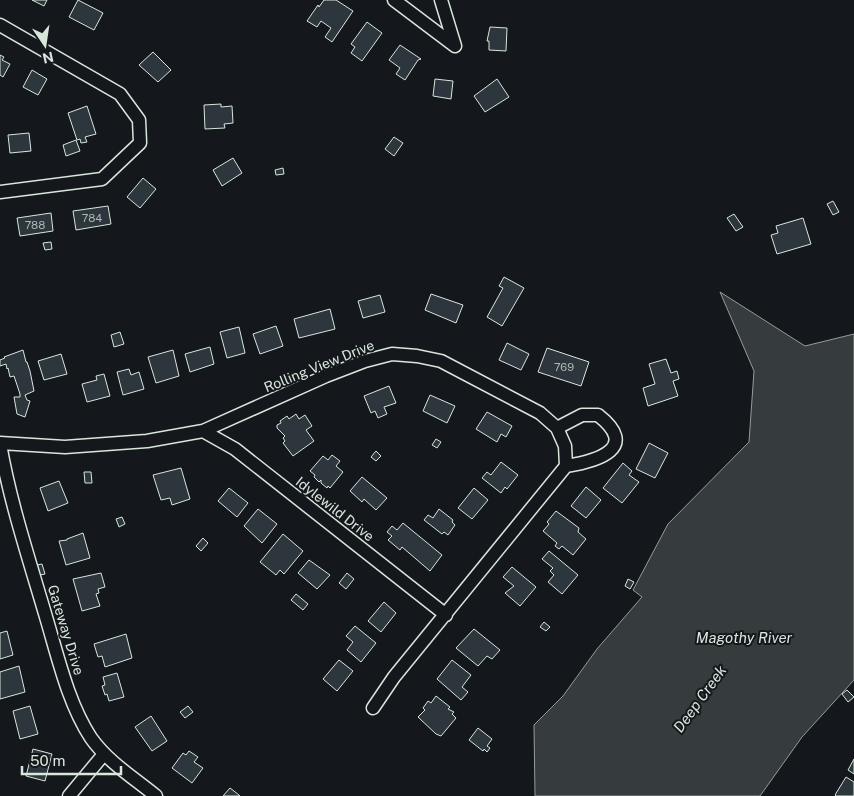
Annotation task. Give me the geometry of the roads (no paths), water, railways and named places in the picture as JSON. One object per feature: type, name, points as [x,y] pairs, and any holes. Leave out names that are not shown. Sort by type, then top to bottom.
[{"type":"street","points":[[394,0],[454,46],[441,0]]},
{"type":"street","points":[[0,25],[120,94],[140,120],[140,143],[102,179],[0,192]]},
{"type":"street","name":"Rolling View Drive","points":[[0,443],[65,447],[147,441],[202,431],[326,376],[365,361],[392,354],[417,356],[441,361],[540,412],[558,428]]},
{"type":"street","points":[[373,708],[394,677],[566,466],[590,462],[614,448],[615,432],[598,415],[582,415],[558,428],[565,446],[566,466]]},
{"type":"street","name":"Idylewild Drive","points":[[202,431],[235,449],[446,615]]},
{"type":"street","name":"Gateway Drive","points":[[0,443],[7,483],[68,686],[82,720],[104,754],[156,796]]},
{"type":"street","points":[[70,796],[104,754]]},
{"type":"water","name":"Magothy River","points":[[720,292],[805,346],[854,334],[854,680],[802,737],[760,796],[535,796],[534,725],[563,696],[597,649],[642,597],[633,590],[668,524],[749,442],[754,371]]},
{"type":"water label","name":"Deep Creek","points":[[700,699]]}]
